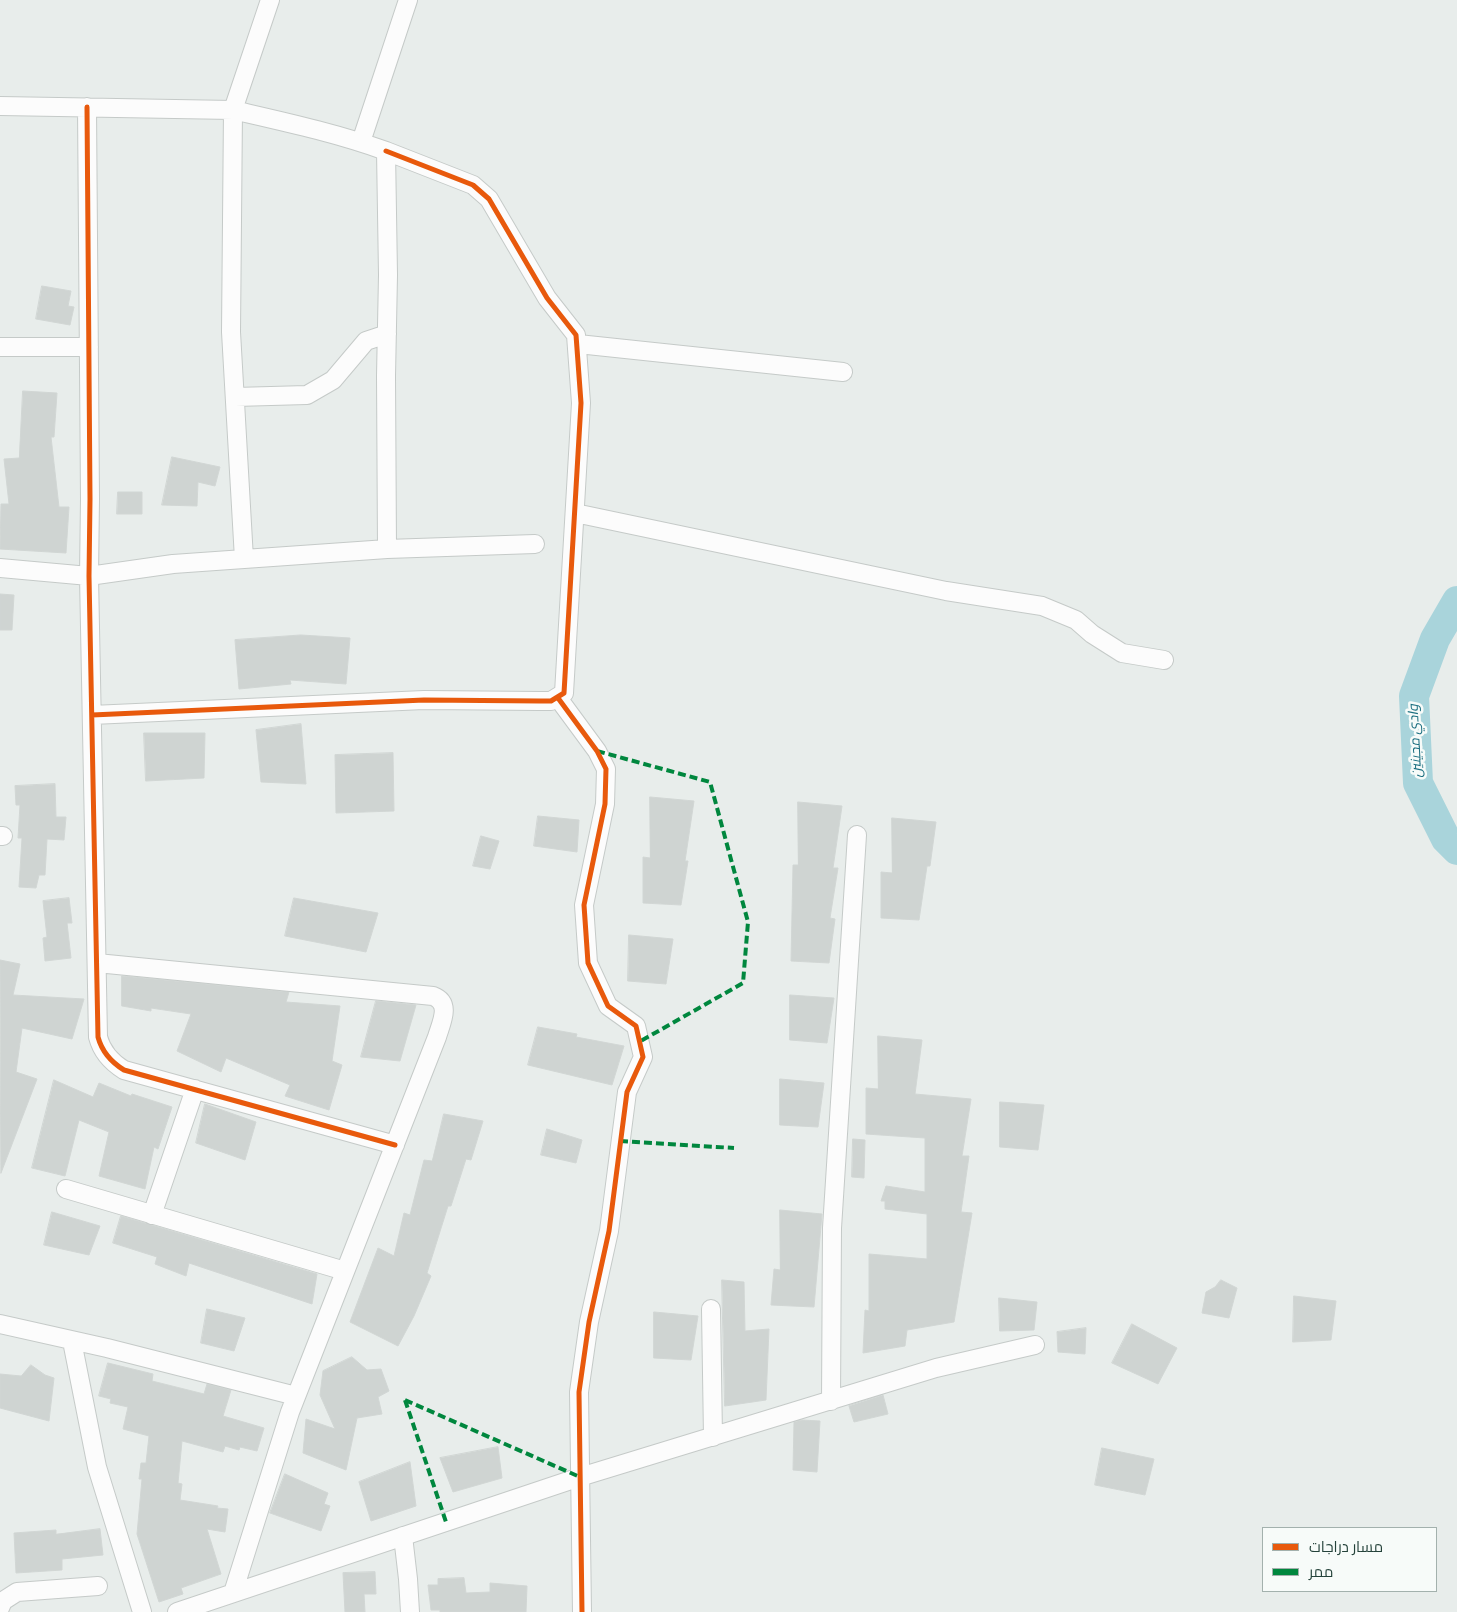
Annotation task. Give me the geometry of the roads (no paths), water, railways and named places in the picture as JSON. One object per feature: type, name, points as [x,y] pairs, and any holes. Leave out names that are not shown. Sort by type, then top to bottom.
[{"type":"street","points":[[244,559],[231,332],[233,110],[270,0]]},
{"type":"street","points":[[361,142],[408,0]]},
{"type":"street","points":[[0,106],[233,110],[316,129],[361,142],[473,185],[489,199],[547,298],[576,335],[578,344],[581,402],[575,513],[564,692],[558,698],[551,701],[424,700],[92,715]]},
{"type":"street","points":[[87,107],[89,576],[98,1037],[107,1056],[124,1070],[395,1145]]},
{"type":"street","points":[[386,151],[388,274],[387,549]]},
{"type":"street","points":[[235,397],[307,396],[333,380],[366,340],[387,334]]},
{"type":"street","points":[[578,344],[843,372]]},
{"type":"street","points":[[0,347],[89,347]]},
{"type":"street","points":[[575,513],[946,591],[1042,606],[1076,620],[1092,634],[1122,653],[1164,660]]},
{"type":"street","points":[[0,568],[89,576],[173,564],[387,549],[535,544]]},
{"type":"street","points":[[558,698],[596,751],[606,769],[605,804],[584,905],[588,963],[608,1006],[636,1026],[643,1057],[627,1092],[609,1231],[589,1322],[579,1392],[582,1612]]},
{"type":"street","points":[[831,1401],[832,1228],[857,835]]},
{"type":"street","points":[[97,963],[433,996],[444,1007],[445,1013],[395,1145],[296,1396],[233,1593]]},
{"type":"street","points":[[152,1215],[195,1089]]},
{"type":"street","points":[[66,1190],[345,1271]]},
{"type":"street","points":[[711,1309],[714,1437]]},
{"type":"street","points":[[0,1324],[107,1348],[296,1396]]},
{"type":"street","points":[[72,1341],[97,1467],[142,1612]]},
{"type":"street","points":[[177,1612],[580,1477],[936,1368],[1035,1345]]},
{"type":"street","points":[[403,1536],[410,1612]]},
{"type":"street","points":[[0,1608],[3,1601],[17,1592],[98,1586]]},
{"type":"waterway","name":"وادي مجينين","points":[[1457,601],[1435,639],[1414,696],[1418,783],[1446,839],[1457,850]]}]
